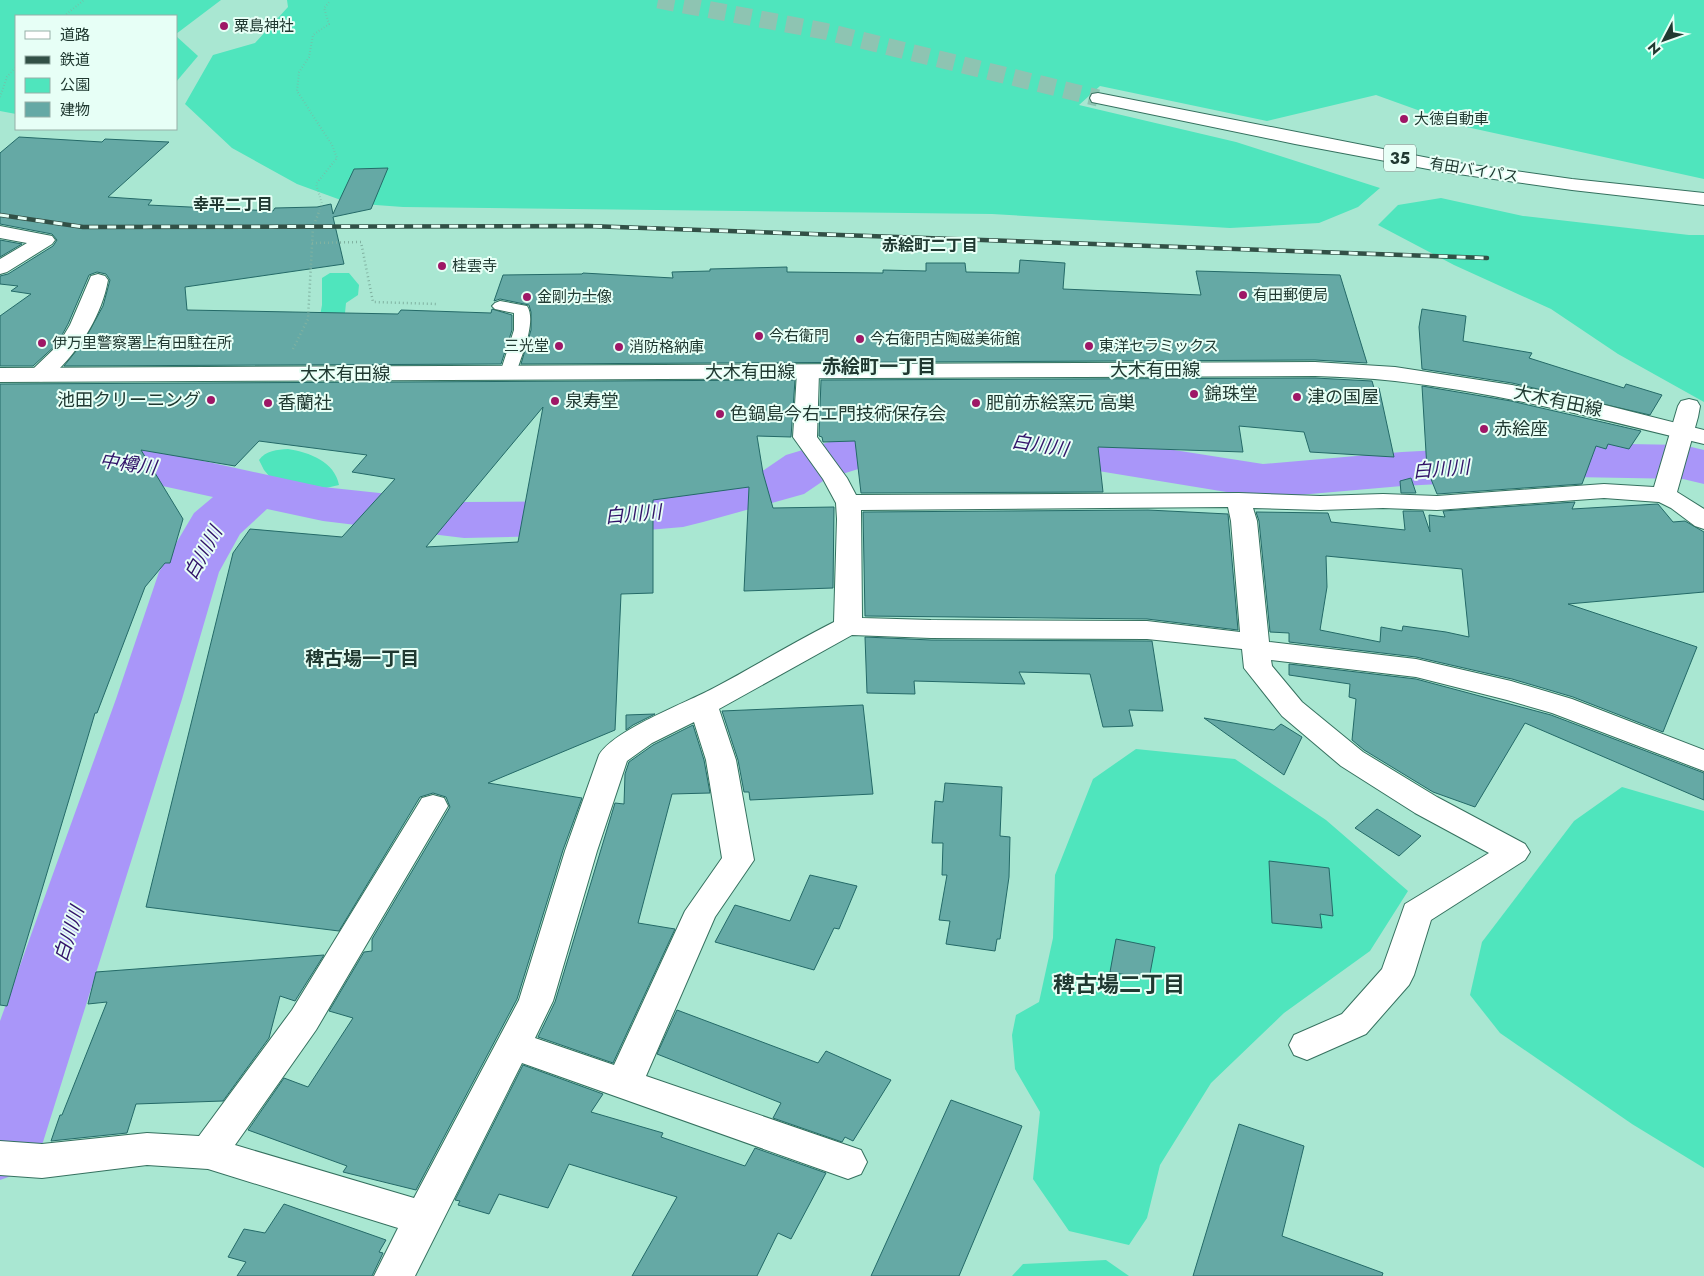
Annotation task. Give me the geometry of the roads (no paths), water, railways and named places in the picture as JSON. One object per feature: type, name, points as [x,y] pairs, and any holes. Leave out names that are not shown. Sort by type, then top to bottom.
[{"type":"main road","name":"有田バイパス","points":[[1098,98],[1492,174],[1590,188],[1704,199]]},
{"type":"main road","points":[[0,232],[46,240],[0,268]]},
{"type":"main road","points":[[40,375],[67,349],[81,325],[96,291],[98,280]]},
{"type":"main road","name":"大木有田線","points":[[0,375],[1315,369],[1393,374],[1494,388],[1607,411],[1689,438]]},
{"type":"main road","points":[[808,372],[805,437],[841,491],[850,519],[848,626]]},
{"type":"main road","points":[[1664,495],[1689,438],[1688,406]]},
{"type":"main road","points":[[841,491],[951,500],[1239,500],[1320,503],[1383,501],[1437,503],[1604,491],[1664,495],[1680,503],[1704,521]]},
{"type":"main road","points":[[1239,500],[1244,521],[1246,558],[1258,668],[1292,709],[1352,759],[1426,805],[1514,852],[1417,913],[1397,976],[1354,1024],[1307,1045]]},
{"type":"main road","points":[[394,1276],[536,1001],[581,851],[614,755],[642,736],[848,626],[931,629],[1148,630],[1416,668],[1511,691],[1562,706],[1704,761]]},
{"type":"main road","points":[[624,1084],[701,912],[738,860],[721,760],[703,704]]},
{"type":"main road","points":[[208,1153],[304,1020],[433,806]]},
{"type":"main road","points":[[513,1045],[848,1162]]},
{"type":"main road","points":[[0,1158],[42,1161],[146,1149],[208,1153],[423,1218]]},
{"type":"lane","points":[[500,306],[522,309],[522,330],[508,373]]},
{"type":"waterway","name":"白川川","points":[[256,489],[323,504],[464,520],[589,518],[683,510],[784,482],[806,467],[885,443],[935,434],[982,436],[1263,481],[1402,469],[1573,460],[1683,462],[1704,467]]},
{"type":"waterway","name":"中樽川","points":[[0,467],[50,454],[135,463],[256,489]]},
{"type":"waterway","name":"白川川","points":[[0,1142],[149,699],[189,572],[215,525],[256,489]]},
{"type":"tunnel","points":[[658,0],[824,31],[1098,98]]},
{"type":"railway","points":[[0,215],[83,227],[588,226],[1487,258]]},
{"type":"place","name":"粟島神社","points":[[224,26]]},
{"type":"place","name":"大徳自動車","points":[[1404,119]]},
{"type":"place","name":"桂雲寺","points":[[442,266]]},
{"type":"place","name":"有田郵便局","points":[[1243,295]]},
{"type":"place","name":"金剛力士像","points":[[527,297]]},
{"type":"place","name":"今右衛門","points":[[759,336]]},
{"type":"place","name":"今右衛門古陶磁美術館","points":[[860,339]]},
{"type":"place","name":"伊万里警察署上有田駐在所","points":[[42,343]]},
{"type":"place","name":"三光堂","points":[[559,346]]},
{"type":"place","name":"東洋セラミックス","points":[[1089,346]]},
{"type":"place","name":"消防格納庫","points":[[619,347]]},
{"type":"place","name":"錦珠堂","points":[[1194,394]]},
{"type":"place","name":"津の国屋","points":[[1297,397]]},
{"type":"place","name":"池田クリーニング","points":[[211,400]]},
{"type":"place","name":"泉寿堂","points":[[555,401]]},
{"type":"place","name":"香蘭社","points":[[268,403]]},
{"type":"place","name":"肥前赤絵窯元 高巣","points":[[976,403]]},
{"type":"place","name":"色鍋島今右エ門技術保存会","points":[[720,414]]},
{"type":"place","name":"赤絵座","points":[[1484,429]]},
{"type":"district","name":"幸平二丁目","points":[[233,204]]},
{"type":"district","name":"赤絵町二丁目","points":[[930,245]]},
{"type":"district","name":"赤絵町一丁目","points":[[879,366]]},
{"type":"district","name":"稗古場一丁目","points":[[362,658]]},
{"type":"district","name":"稗古場二丁目","points":[[1119,984]]}]
